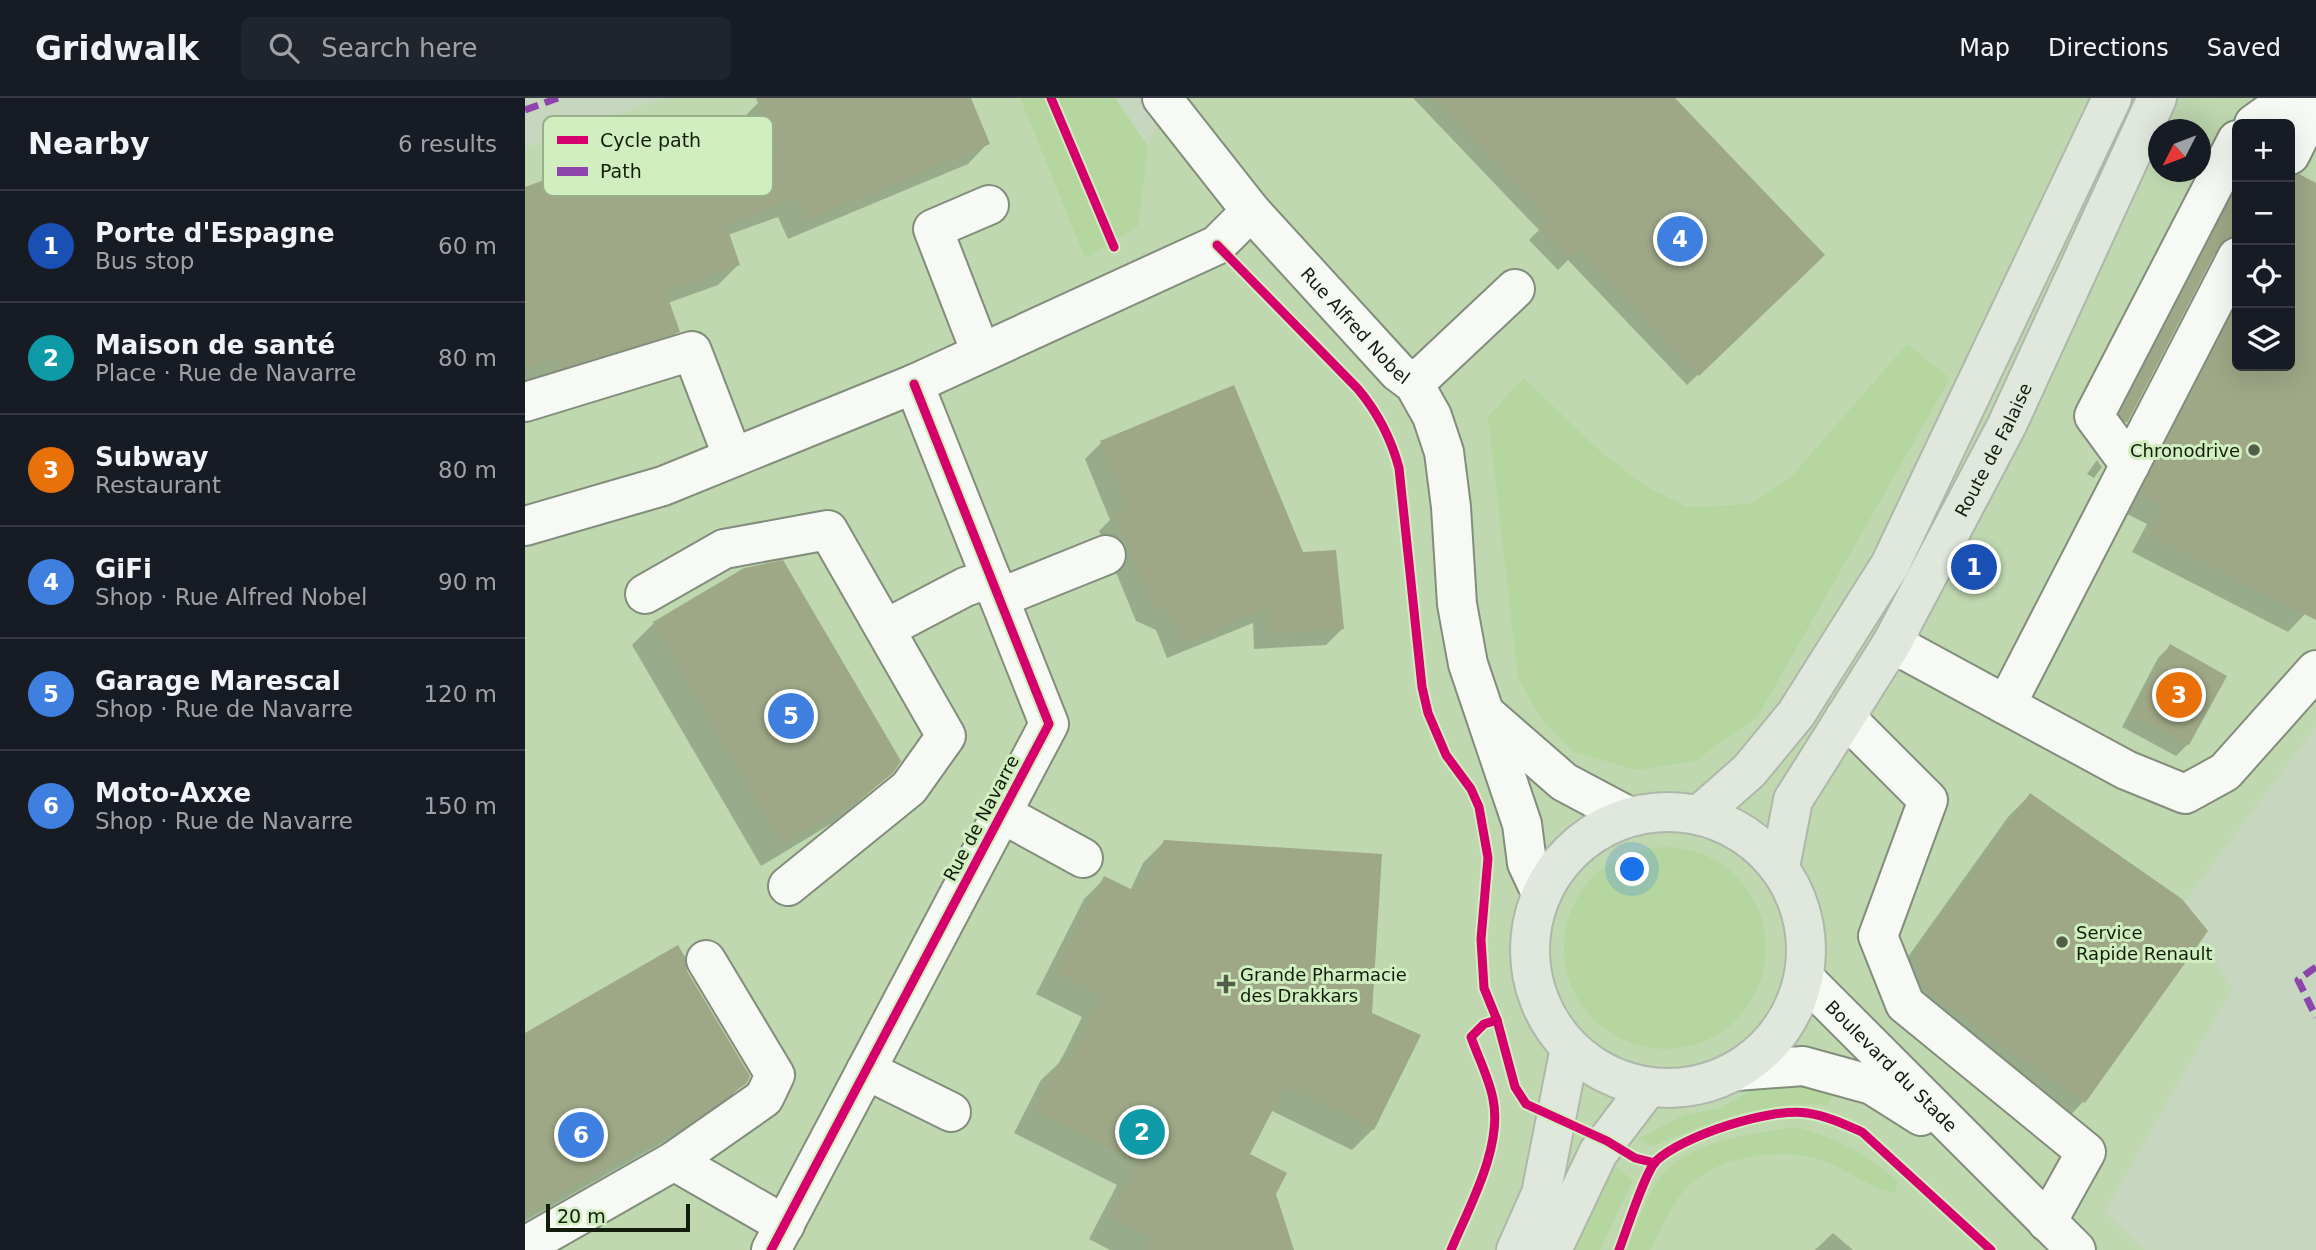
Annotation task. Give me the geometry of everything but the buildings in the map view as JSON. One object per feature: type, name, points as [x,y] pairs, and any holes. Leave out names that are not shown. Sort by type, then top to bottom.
[{"type":"main road","points":[[1699,815],[1749,771],[1796,714],[1890,565],[2112,98]]},
{"type":"main road","name":"Route de Falaise","points":[[1780,867],[1793,800],[1892,643],[2007,425],[2157,98]]},
{"type":"main road","points":[[1663,811],[1699,815],[1730,825],[1757,844],[1780,867],[1798,902],[1801,915],[1806,940],[1804,978],[1790,1016],[1767,1047],[1736,1071],[1708,1083],[1678,1089],[1648,1087],[1606,1074],[1570,1048],[1545,1015],[1531,975],[1530,933],[1541,893],[1562,860],[1592,833],[1628,816],[1663,811]]},
{"type":"main road","points":[[1516,1250],[1541,1194],[1570,1048]]},
{"type":"main road","points":[[1552,1250],[1598,1153],[1648,1087]]},
{"type":"street","points":[[2266,119],[2305,102],[2308,119],[2295,145]]},
{"type":"street","name":"Rue Alfred Nobel","points":[[1177,105],[1251,211],[1398,372],[1414,384],[1432,416],[1444,452],[1451,507],[1457,604],[1468,664],[1522,824],[1527,863],[1541,893]]},
{"type":"street","points":[[2130,465],[2094,416],[2232,150]]},
{"type":"street","points":[[981,353],[933,229],[989,205]]},
{"type":"street","points":[[525,526],[663,486],[732,455],[914,384],[1217,244],[1251,211]]},
{"type":"street","points":[[2006,705],[2232,267]]},
{"type":"street","points":[[1414,384],[1515,289]]},
{"type":"street","points":[[525,401],[692,351],[732,455]]},
{"type":"street","name":"Rue de Navarre","points":[[775,1244],[1048,724],[914,384]]},
{"type":"street","points":[[645,594],[724,549],[828,530],[887,628],[946,736],[909,788],[788,886]]},
{"type":"street","points":[[887,628],[965,587],[995,588],[1106,555]]},
{"type":"street","points":[[1892,643],[2126,770],[2185,794],[2225,772],[2316,670]]},
{"type":"street","name":"Rue Alfred Nobel","points":[[1486,714],[1564,782],[1628,816]]},
{"type":"street","points":[[1845,716],[1928,800],[1878,936],[1905,1004],[2086,1152],[2047,1222]]},
{"type":"street","points":[[1002,813],[1083,858]]},
{"type":"street","points":[[525,1246],[674,1161],[764,1098],[775,1075],[706,960]]},
{"type":"street","name":"Boulevard du Stade","points":[[1804,978],[2076,1250]]},
{"type":"street","name":"Boulevard du Stade","points":[[1736,1071],[1803,1066],[1872,1085],[1978,1154]]},
{"type":"street","points":[[866,1069],[951,1112]]},
{"type":"street","points":[[674,1161],[775,1244]]},
{"type":"shaded area","points":[[664,98],[1020,98],[1085,257],[1138,226],[1148,146],[1167,98],[2316,98],[2316,726],[2183,904],[2232,989],[2105,1211],[2145,1250],[525,1250],[525,148],[543,142],[543,196],[773,196],[773,116],[614,116]]},
{"type":"shaded area","points":[[1020,98],[1115,98],[1148,146],[1138,226],[1085,258]]},
{"type":"shaded area","points":[[1907,344],[1950,378],[1758,716],[1695,761],[1636,770],[1574,752],[1540,717],[1518,678],[1488,416],[1524,378],[1594,446],[1645,486],[1688,507],[1751,504],[1790,478]]},
{"type":"shaded area","points":[[1665,847],[1704,855],[1721,864],[1736,877],[1749,892],[1758,909],[1766,948],[1758,987],[1749,1004],[1736,1019],[1721,1032],[1704,1041],[1665,1049],[1626,1041],[1609,1032],[1594,1019],[1581,1004],[1572,987],[1564,948],[1572,909],[1581,892],[1594,877],[1609,864],[1626,855]]},
{"type":"shaded area","points":[[1800,1080],[1836,1086],[1829,1105],[1783,1106],[1738,1114],[1652,1147],[1639,1138],[1684,1115],[1721,1108],[1752,1089]]},
{"type":"shaded area","points":[[1796,1127],[1838,1142],[1873,1162],[1897,1180],[1896,1193],[1878,1188],[1827,1162],[1810,1157],[1791,1154],[1750,1157],[1729,1162],[1695,1180],[1677,1200],[1650,1250],[1626,1250],[1652,1190],[1664,1173],[1679,1160],[1697,1150],[1736,1137]]},
{"type":"shaded area","points":[[1612,1165],[1633,1180],[1600,1250],[1571,1250]]},
{"type":"marked path","points":[[525,110],[558,98]]},
{"type":"marked path","points":[[2316,967],[2298,980],[2316,1017]]},
{"type":"cycle path","points":[[1051,98],[1114,247]]},
{"type":"cycle path","points":[[1217,245],[1358,389],[1378,417],[1392,446],[1399,468],[1422,687],[1428,713],[1446,755],[1471,789],[1479,807],[1488,858],[1481,939],[1484,988],[1497,1020],[1515,1087],[1526,1104],[1607,1141],[1635,1158],[1655,1163]]},
{"type":"cycle path","points":[[771,1250],[1049,724],[914,384]]},
{"type":"cycle path","points":[[1451,1250],[1483,1176],[1495,1118],[1486,1075],[1471,1037],[1484,1024],[1497,1020]]},
{"type":"cycle path","points":[[1619,1250],[1641,1189],[1656,1161],[1685,1142],[1728,1125],[1791,1112],[1821,1116],[1862,1132],[1991,1250]]},
{"type":"place","name":"GiFi","points":[[1680,239]]},
{"type":"place","name":"Chronodrive","points":[[2254,450]]},
{"type":"place","name":"Porte d'Espagne","points":[[1974,567]]},
{"type":"place","name":"Subway","points":[[2179,695]]},
{"type":"place","name":"Garage Marescal","points":[[791,716]]},
{"type":"place","name":"Service Rapide Renault","points":[[2062,942]]},
{"type":"place","name":"Grande Pharmacie des Drakkars","points":[[1226,984]]},
{"type":"place","name":"Maison de santé","points":[[1142,1132]]},
{"type":"place","name":"Moto-Axxe","points":[[581,1135]]}]
